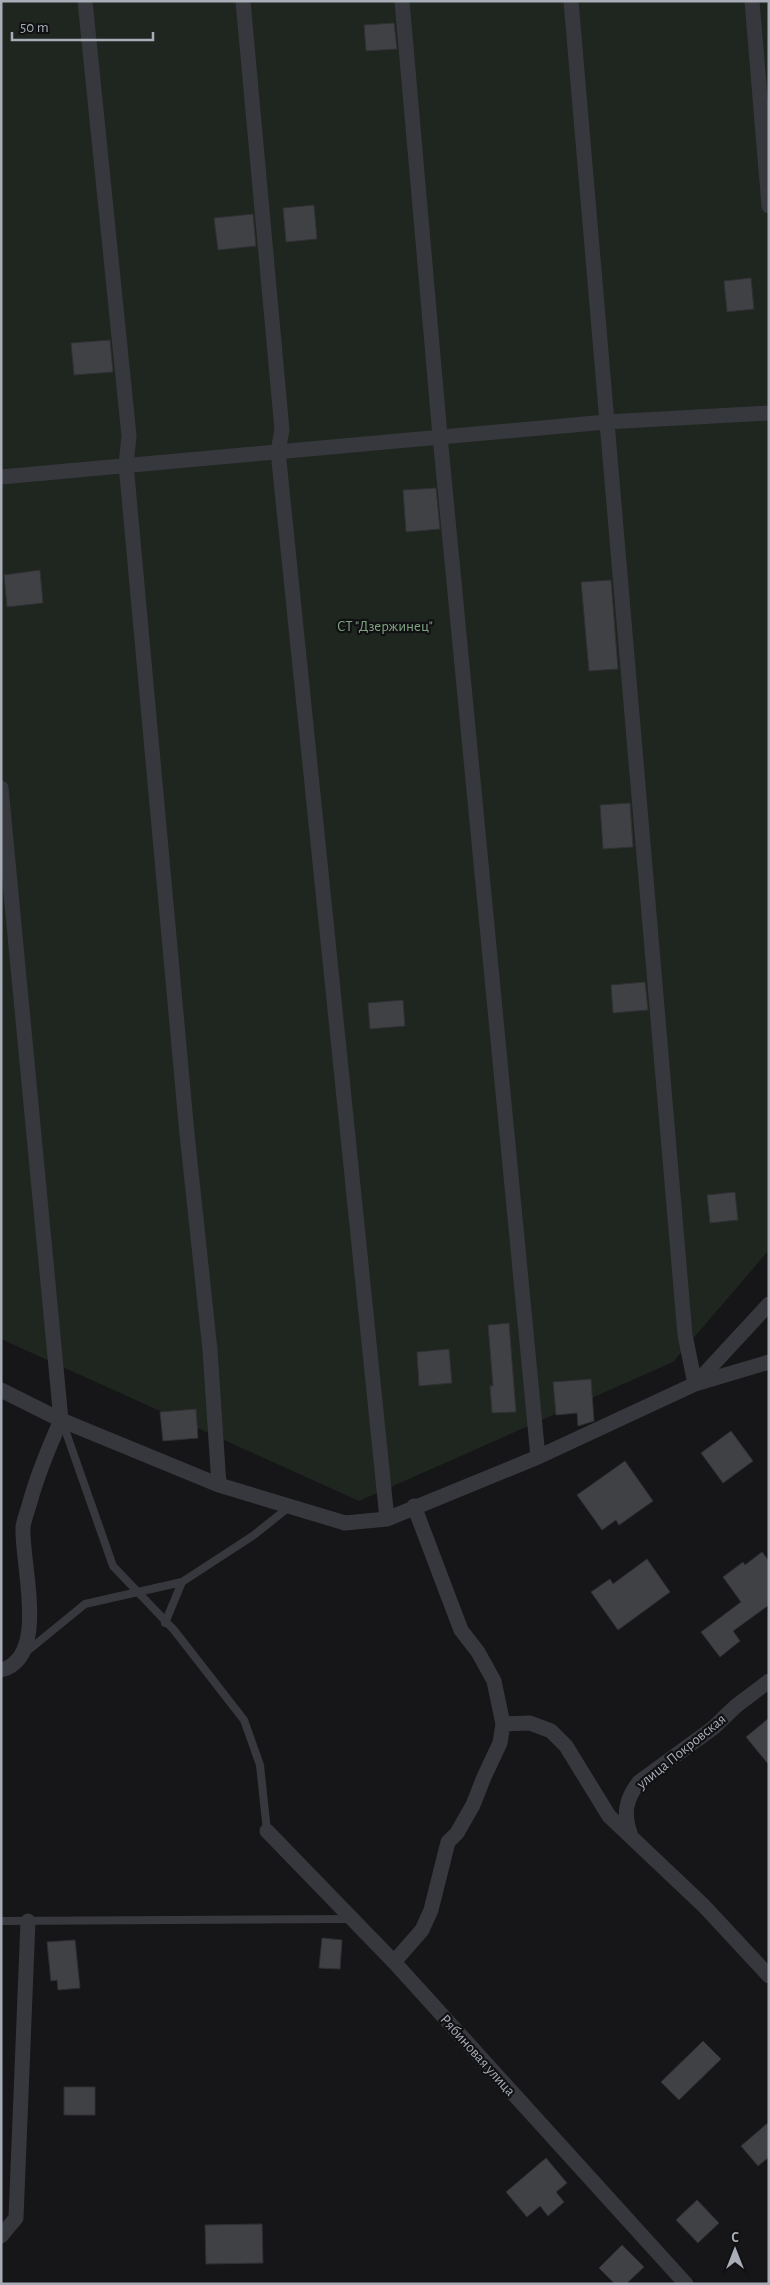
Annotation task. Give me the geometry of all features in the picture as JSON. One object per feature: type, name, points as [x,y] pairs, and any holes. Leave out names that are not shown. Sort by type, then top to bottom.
[{"type":"street","points":[[85,1],[129,436],[126,464],[187,1134],[210,1350],[218,1485]]},
{"type":"street","points":[[243,1],[282,430],[278,451],[387,1519]]},
{"type":"street","points":[[402,1],[440,436],[538,1457]]},
{"type":"street","points":[[571,1],[685,1335],[696,1384]]},
{"type":"street","points":[[752,1],[769,206]]},
{"type":"street","points":[[1,477],[126,464],[606,422],[769,413]]},
{"type":"street","points":[[1,788],[61,1420],[39,1470],[23,1526],[30,1626],[24,1654],[8,1669],[1,1670]]},
{"type":"street","points":[[696,1384],[769,1304]]},
{"type":"street","points":[[1,1390],[61,1420],[218,1485],[345,1522],[387,1519],[414,1506],[538,1457],[696,1384],[769,1362]]},
{"type":"street","points":[[394,1962],[422,1930],[431,1910],[448,1842],[457,1834],[473,1805],[500,1743],[503,1724],[494,1681],[478,1652],[461,1630],[414,1506]]},
{"type":"street","name":"улица Покровская","points":[[631,1836],[624,1814],[632,1791],[639,1782],[713,1728],[736,1706],[769,1681]]},
{"type":"street","points":[[503,1724],[530,1723],[551,1731],[566,1746],[609,1816],[704,1906],[769,1976]]},
{"type":"street","name":"Рябиновая улица","points":[[267,1831],[349,1918],[394,1962],[686,2284]]},
{"type":"street","points":[[1,2236],[16,2218],[28,1921]]},
{"type":"lane","points":[[61,1420],[113,1566],[165,1623],[174,1630],[244,1720],[260,1765],[267,1831]]},
{"type":"lane","points":[[24,1654],[86,1604],[136,1591],[182,1582],[254,1536],[289,1506]]},
{"type":"lane","points":[[165,1623],[182,1582]]},
{"type":"lane","points":[[1,1921],[349,1918]]},
{"type":"green space","name":"СТ \"Дзержинец\"","points":[[1,1],[769,1],[769,1250],[673,1362],[359,1501],[1,1339]]},
{"type":"building","points":[[394,23],[397,49],[366,51],[364,25]]},
{"type":"building","points":[[314,205],[317,239],[286,242],[283,208]]},
{"type":"building","points":[[253,214],[256,246],[218,250],[214,218]]},
{"type":"building","points":[[751,278],[754,309],[727,312],[724,281]]},
{"type":"building","points":[[110,340],[113,372],[74,375],[71,343]]},
{"type":"building","points":[[436,488],[440,529],[406,532],[403,490]]},
{"type":"building","points":[[40,570],[43,603],[7,607],[4,575]]},
{"type":"building","points":[[611,580],[618,669],[589,671],[581,582]]},
{"type":"building","points":[[630,803],[633,847],[603,849],[600,805]]},
{"type":"building","points":[[645,982],[648,1010],[613,1013],[611,985]]},
{"type":"building","points":[[403,1000],[405,1026],[370,1029],[368,1003]]},
{"type":"building","points":[[735,1192],[738,1220],[710,1223],[707,1195]]},
{"type":"building","points":[[509,1323],[516,1412],[492,1413],[490,1386],[493,1386],[488,1325]]},
{"type":"building","points":[[449,1349],[452,1383],[419,1386],[417,1352]]},
{"type":"building","points":[[591,1379],[594,1421],[578,1426],[577,1413],[556,1415],[553,1382]]},
{"type":"building","points":[[196,1409],[198,1438],[163,1441],[160,1412]]},
{"type":"building","points":[[731,1431],[753,1461],[723,1483],[701,1453]]},
{"type":"building","points":[[625,1461],[653,1501],[619,1525],[616,1520],[602,1530],[577,1495]]},
{"type":"building","points":[[762,1552],[769,1561],[769,1605],[733,1631],[740,1641],[720,1657],[701,1632],[741,1602],[723,1577],[743,1562],[745,1565]]},
{"type":"building","points":[[647,1559],[670,1592],[618,1630],[591,1592],[610,1579],[613,1584]]},
{"type":"building","points":[[769,1718],[769,1765],[746,1737]]},
{"type":"building","points":[[322,1938],[342,1940],[340,1969],[319,1968]]},
{"type":"building","points":[[75,1940],[80,1988],[58,1990],[57,1980],[51,1981],[47,1942]]},
{"type":"building","points":[[703,2041],[721,2059],[679,2100],[661,2082]]},
{"type":"building","points":[[64,2087],[95,2087],[95,2115],[64,2115]]},
{"type":"building","points":[[769,2122],[769,2157],[758,2166],[741,2146]]},
{"type":"building","points":[[546,2158],[567,2183],[556,2192],[564,2202],[548,2216],[540,2206],[527,2217],[506,2192]]},
{"type":"building","points":[[697,2200],[719,2223],[698,2243],[676,2220]]},
{"type":"building","points":[[262,2224],[263,2263],[206,2264],[205,2225]]},
{"type":"building","points":[[622,2245],[644,2267],[626,2284],[615,2284],[599,2268]]}]
